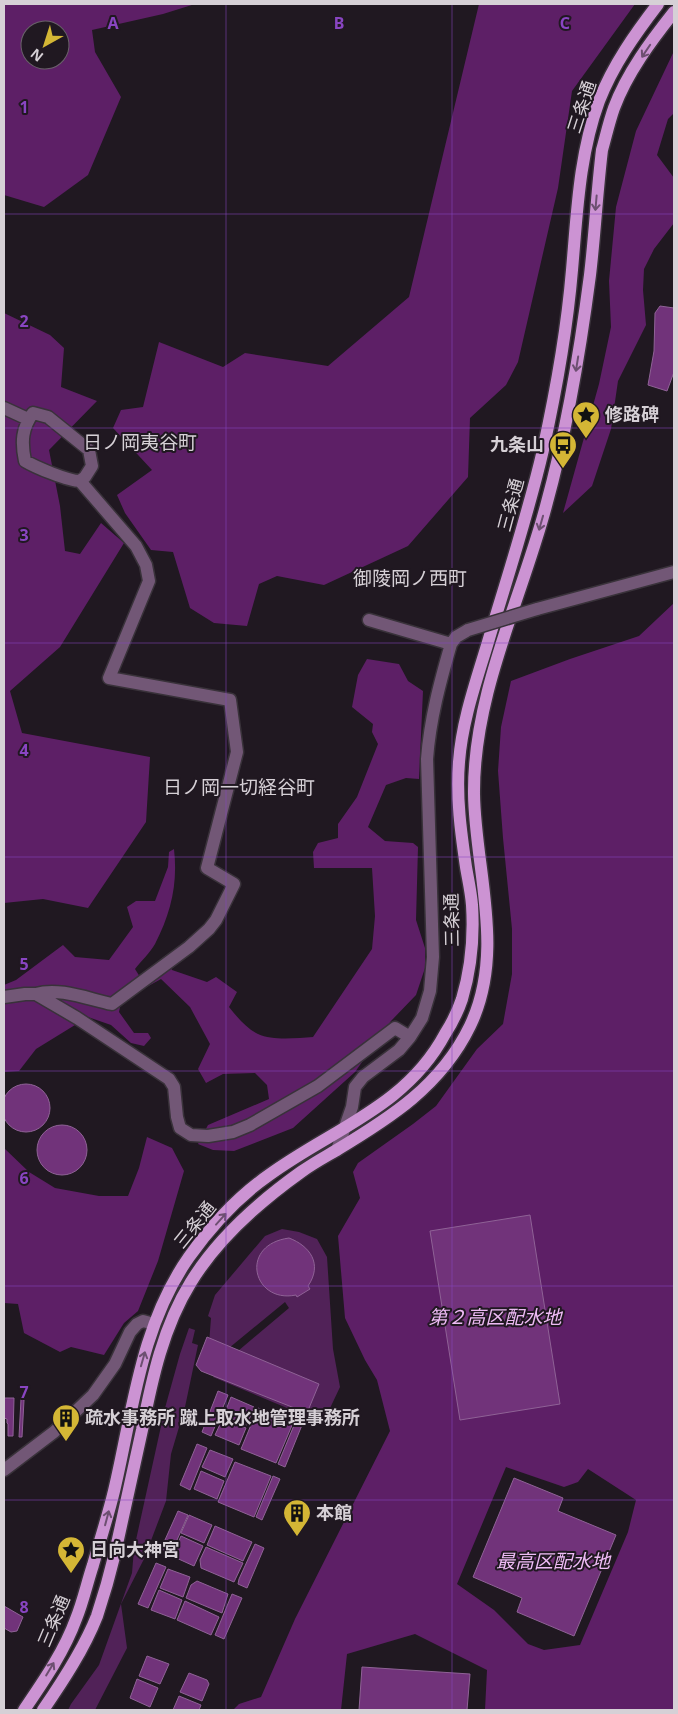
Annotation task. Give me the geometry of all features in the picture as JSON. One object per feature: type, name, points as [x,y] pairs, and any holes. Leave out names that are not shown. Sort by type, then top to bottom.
[{"type":"main road","name":"三条通","points":[[24,1710],[58,1656],[75,1622],[114,1492],[137,1381],[154,1324],[167,1295],[190,1256],[232,1207],[263,1178],[390,1099],[415,1076],[438,1047],[461,1002],[470,959],[472,938],[472,902],[460,826],[458,797],[458,764],[463,729],[522,532],[544,446],[559,368],[568,304],[583,165],[594,116],[618,60],[658,4]]},
{"type":"main road","name":"三条通","points":[[43,1710],[82,1648],[96,1618],[108,1584],[156,1363],[175,1311],[192,1280],[231,1232],[259,1204],[287,1182],[390,1115],[420,1093],[440,1073],[459,1046],[480,1002],[488,937],[488,910],[474,793],[476,758],[482,714],[545,511],[564,431],[574,382],[584,314],[600,168],[608,127],[631,72],[674,12]]},
{"type":"street","points":[[4,408],[28,419]]},
{"type":"street","points":[[33,413],[48,417],[89,450],[92,466],[80,481],[73,481],[55,473],[36,468],[25,461],[22,446],[26,423],[33,413]]},
{"type":"street","points":[[4,998],[45,992],[64,993],[112,1004],[189,947],[209,929],[216,920],[234,884],[207,868],[237,752],[230,700],[110,678],[149,581],[146,564],[136,546],[80,481]]},
{"type":"street","points":[[337,1150],[352,1107],[355,1088],[363,1077],[399,1050],[410,1037],[422,1018],[430,991],[433,958],[427,759],[429,732],[435,700],[451,644],[456,637],[468,630],[537,609],[674,572]]},
{"type":"street","points":[[369,620],[451,644]]},
{"type":"street","points":[[36,994],[77,1018],[168,1079],[174,1087],[180,1128],[191,1135],[208,1136],[233,1132],[318,1086],[395,1028],[410,1037]]},
{"type":"street","points":[[4,1470],[54,1432],[85,1404],[115,1364],[130,1332],[137,1324],[142,1321],[154,1324]]},
{"type":"shaded area","points":[[4,4],[195,4],[163,14],[92,30],[95,52],[121,97],[88,175],[44,207],[4,195]]},
{"type":"shaded area","points":[[479,4],[635,4],[572,91],[558,188],[518,362],[506,385],[470,418],[468,477],[408,546],[324,585],[277,576],[259,584],[247,626],[214,623],[190,608],[173,552],[151,550],[125,513],[117,495],[152,470],[113,428],[121,410],[143,407],[159,342],[223,367],[245,353],[328,366],[409,297]]},
{"type":"shaded area","points":[[674,51],[674,113],[668,119],[657,155],[674,178],[674,223],[654,249],[644,269],[643,290],[646,325],[618,381],[611,429],[592,486],[563,513],[599,384],[611,327],[609,281],[616,207],[636,131]]},
{"type":"shaded area","points":[[4,313],[50,335],[64,348],[61,387],[97,401],[49,450],[60,506],[65,551],[80,554],[101,523],[124,543],[60,647],[10,691],[22,733],[150,757],[146,822],[88,908],[43,899],[4,903]]},
{"type":"shaded area","points":[[674,603],[674,1710],[485,1710],[487,1670],[415,1634],[347,1654],[341,1710],[233,1710],[239,1704],[261,1697],[295,1619],[390,1431],[377,1380],[345,1318],[338,1236],[360,1198],[353,1172],[358,1163],[436,1106],[477,1049],[503,1024],[512,974],[512,929],[498,771],[501,727],[511,681],[639,636]],"holes":[[[506,1467],[564,1487],[578,1482],[588,1469],[636,1500],[628,1532],[580,1645],[544,1650],[528,1644],[494,1610],[457,1584]]]},
{"type":"shaded area","points":[[367,659],[399,664],[408,681],[423,691],[419,779],[406,778],[386,785],[368,827],[385,841],[413,843],[418,847],[416,920],[425,948],[425,968],[416,995],[391,1021],[355,1072],[293,1128],[234,1151],[213,1150],[198,1144],[208,1125],[269,1099],[267,1085],[255,1073],[223,1074],[206,1083],[198,1069],[210,1044],[190,1007],[161,979],[143,989],[124,987],[119,1012],[134,1033],[148,1033],[151,1038],[144,1046],[131,1043],[111,1025],[88,1017],[36,1049],[19,1071],[4,1072],[4,985],[16,980],[63,945],[75,957],[109,960],[133,927],[127,907],[136,901],[155,901],[168,867],[169,852],[174,849],[175,874],[169,910],[161,932],[151,951],[135,969],[140,977],[166,955],[172,970],[207,982],[216,977],[237,992],[229,1007],[254,1032],[278,1038],[313,1037],[372,949],[375,916],[372,868],[314,868],[313,852],[318,843],[338,838],[338,824],[357,797],[378,744],[372,732],[373,724],[352,707],[358,675]]},
{"type":"shaded area","points":[[147,1137],[172,1148],[184,1171],[158,1261],[138,1311],[124,1323],[104,1355],[71,1347],[60,1352],[24,1333],[18,1304],[4,1303],[4,1148],[29,1172],[55,1188],[99,1196],[128,1196],[139,1168]]},
{"type":"shaded area","points":[[282,1229],[299,1232],[317,1239],[327,1257],[333,1349],[340,1387],[323,1423],[213,1377],[225,1362],[289,1308],[285,1302],[212,1362],[209,1344],[211,1318],[208,1316],[215,1295],[265,1236]]},
{"type":"shaded area","points":[[189,1328],[195,1330],[192,1343],[198,1345],[185,1407],[171,1454],[166,1501],[144,1559],[121,1604],[127,1648],[95,1710],[68,1710],[99,1665],[132,1573],[134,1549],[165,1408]]},
{"type":"water","points":[[660,306],[674,308],[674,372],[667,391],[648,385],[654,351],[655,313]]},
{"type":"water","points":[[21,1084],[31,1084],[40,1088],[46,1094],[50,1108],[46,1122],[40,1128],[31,1132],[21,1132],[12,1128],[6,1122],[2,1113],[2,1103],[6,1094],[12,1088]]},
{"type":"water","points":[[62,1125],[71,1127],[82,1136],[87,1150],[85,1159],[76,1170],[62,1175],[53,1173],[42,1164],[37,1150],[39,1141],[48,1130]]},
{"type":"water","name":"第２高区配水地","points":[[530,1215],[560,1404],[460,1420],[430,1231]]},
{"type":"water","points":[[289,1238],[308,1251],[314,1263],[312,1278],[308,1286],[310,1289],[297,1297],[296,1295],[281,1295],[270,1291],[261,1283],[257,1272],[257,1261],[263,1251],[273,1243]]},
{"type":"water","points":[[207,1337],[319,1384],[307,1413],[201,1371],[196,1365]]},
{"type":"water","points":[[218,1391],[228,1395],[211,1436],[202,1432]]},
{"type":"water","points":[[231,1397],[254,1407],[247,1425],[224,1415]]},
{"type":"water","points":[[4,1398],[14,1398],[13,1436],[8,1436],[7,1419],[4,1418]]},
{"type":"water","points":[[21,1399],[24,1400],[22,1437],[19,1437]]},
{"type":"water","points":[[258,1408],[293,1423],[276,1463],[241,1449]]},
{"type":"water","points":[[223,1418],[246,1428],[239,1445],[215,1435]]},
{"type":"water","points":[[295,1423],[302,1425],[285,1467],[278,1464]]},
{"type":"water","points":[[197,1444],[207,1448],[190,1490],[180,1485]]},
{"type":"water","points":[[210,1450],[233,1459],[225,1477],[202,1467]]},
{"type":"water","points":[[235,1462],[271,1476],[254,1517],[218,1502]]},
{"type":"water","points":[[201,1471],[224,1481],[217,1499],[194,1489]]},
{"type":"water","points":[[273,1476],[280,1479],[262,1520],[256,1517]]},
{"type":"water","name":"最高区配水地","points":[[514,1478],[563,1498],[558,1511],[616,1535],[574,1636],[517,1612],[522,1598],[473,1577]]},
{"type":"water","points":[[178,1511],[188,1515],[170,1556],[160,1551]]},
{"type":"water","points":[[189,1515],[212,1525],[204,1543],[181,1533]]},
{"type":"water","points":[[215,1526],[252,1542],[243,1561],[207,1545]]},
{"type":"water","points":[[181,1536],[203,1546],[194,1566],[172,1556]]},
{"type":"water","points":[[255,1544],[264,1548],[247,1588],[238,1584]]},
{"type":"water","points":[[206,1547],[243,1563],[234,1582],[201,1568],[200,1560]]},
{"type":"water","points":[[156,1563],[166,1567],[148,1608],[138,1604]]},
{"type":"water","points":[[168,1569],[190,1577],[183,1597],[160,1588]]},
{"type":"water","points":[[197,1581],[228,1594],[222,1613],[186,1598],[191,1585]]},
{"type":"water","points":[[159,1590],[182,1600],[175,1619],[151,1610]]},
{"type":"water","points":[[232,1594],[242,1598],[224,1639],[215,1635]]},
{"type":"water","points":[[185,1601],[219,1617],[211,1635],[177,1620]]},
{"type":"water","points":[[4,1606],[23,1617],[17,1631],[11,1632],[4,1628]]},
{"type":"water","points":[[147,1656],[169,1664],[160,1684],[139,1676]]},
{"type":"water","points":[[362,1667],[470,1674],[467,1710],[359,1710]]},
{"type":"water","points":[[189,1673],[207,1680],[209,1684],[202,1701],[180,1692]]},
{"type":"water","points":[[137,1679],[158,1688],[150,1707],[130,1698]]},
{"type":"water","points":[[179,1696],[201,1705],[199,1710],[173,1710]]},
{"type":"place","name":"修路碑","points":[[586,439]]},
{"type":"place","name":"九条山","points":[[563,469]]},
{"type":"place","name":"疏水事務所 蹴上取水地管理事務所","points":[[66,1442]]},
{"type":"place","name":"本館","points":[[297,1537]]},
{"type":"place","name":"日向大神宮","points":[[71,1574]]},
{"type":"district","name":"日ノ岡夷谷町","points":[[140,442]]},
{"type":"district","name":"御陵岡ノ西町","points":[[410,578]]},
{"type":"district","name":"日ノ岡一切経谷町","points":[[239,787]]}]
